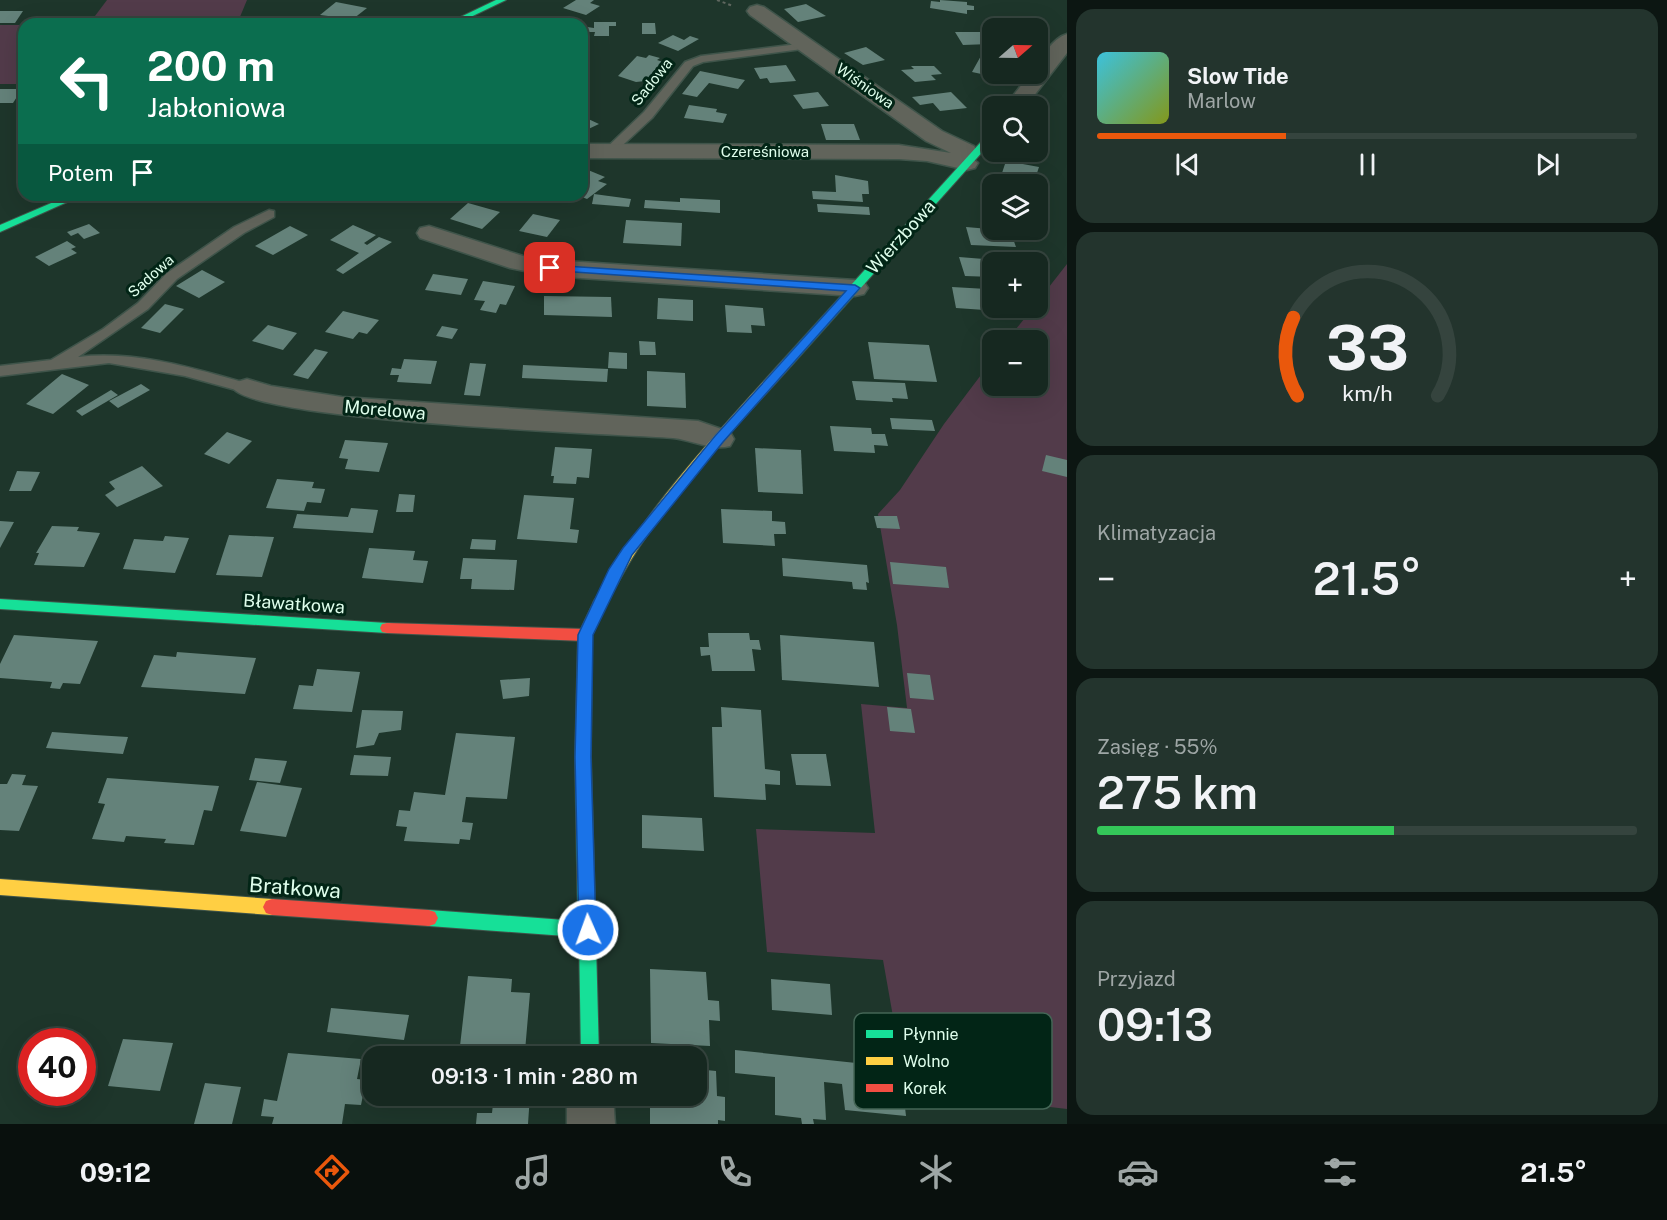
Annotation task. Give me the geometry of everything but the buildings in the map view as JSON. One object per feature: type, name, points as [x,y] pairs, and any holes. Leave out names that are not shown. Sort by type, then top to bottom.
[{"type":"street","points":[[463,18],[502,0]]},
{"type":"street","name":"Wiśniowa","points":[[757,11],[964,158]]},
{"type":"street","points":[[1023,96],[1067,40]]},
{"type":"street","name":"Wierzbowa","points":[[590,1046],[583,757],[585,635],[627,551],[719,439],[855,288],[964,158],[982,143]]},
{"type":"street","name":"Czereśniowa","points":[[588,151],[899,152],[964,158]]},
{"type":"street","points":[[0,229],[64,201]]},
{"type":"street","points":[[429,233],[519,263],[550,268],[855,288]]},
{"type":"street","name":"Morelowa","points":[[247,388],[267,394],[342,406],[673,428],[698,431],[719,439]]},
{"type":"street","name":"Bławatkowa","points":[[0,603],[396,628],[585,635]]},
{"type":"street","name":"Bratkowa","points":[[0,887],[588,930]]},
{"type":"street","points":[[590,1106],[591,1124]]},
{"type":"lane","name":"Sadowa","points":[[607,153],[648,115],[689,64],[701,60],[806,46]]},
{"type":"lane","name":"Sadowa","points":[[56,364],[134,313],[172,276],[239,230],[270,214]]},
{"type":"lane","name":"Morelowa","points":[[0,371],[96,359],[121,360],[198,373],[247,388]]},
{"type":"shaded area","points":[[107,0],[247,0],[240,18],[94,18]]},
{"type":"shaded area","points":[[0,25],[18,25],[18,84],[0,84]]},
{"type":"shaded area","points":[[1067,264],[1067,1109],[1052,1107],[1052,1013],[892,1013],[883,960],[767,952],[756,829],[875,833],[861,704],[907,708],[897,625],[878,514],[900,490],[944,424],[982,374],[982,396],[1048,396],[1048,330],[1015,330],[1025,318],[1048,318],[1048,288]]},
{"type":"traffic: fast","points":[[463,18],[502,0]]},
{"type":"traffic: fast","points":[[787,363],[982,146]]},
{"type":"traffic: fast","points":[[0,229],[64,201]]},
{"type":"traffic: fast","points":[[590,1046],[583,757],[585,635],[600,603]]},
{"type":"traffic: fast","points":[[0,604],[387,628]]},
{"type":"traffic: fast","points":[[429,918],[587,930]]},
{"type":"traffic: slow","points":[[600,603],[617,571],[660,508],[711,447],[787,363]]},
{"type":"traffic: slow","points":[[0,887],[272,907]]},
{"type":"traffic: jam","points":[[387,628],[585,635]]},
{"type":"traffic: jam","points":[[272,907],[429,918]]},
{"type":"route","points":[[550,268],[855,288],[719,439],[627,551],[585,635],[583,757],[588,930]]}]
